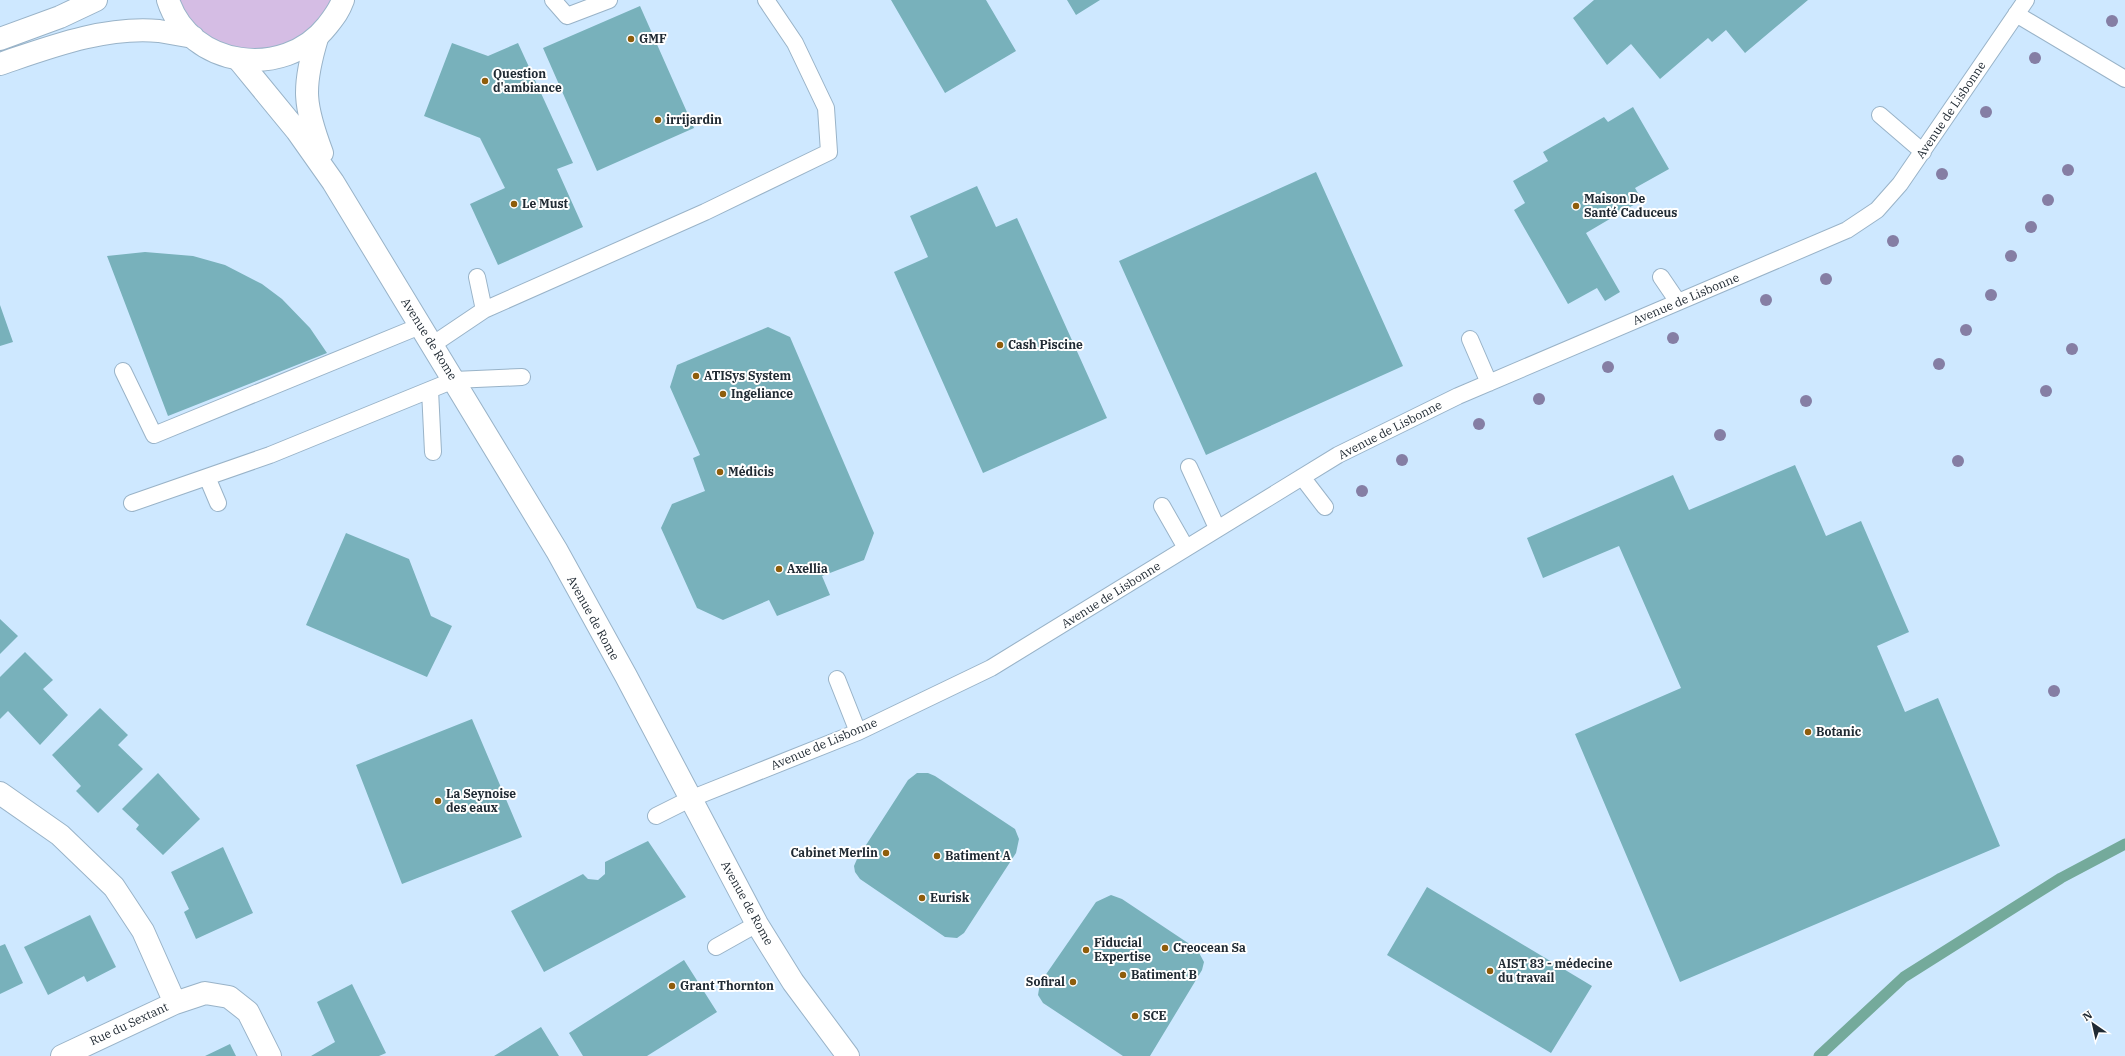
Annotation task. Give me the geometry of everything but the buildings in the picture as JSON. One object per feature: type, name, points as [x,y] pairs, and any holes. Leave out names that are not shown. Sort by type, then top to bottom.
[{"type":"street","points":[[0,39],[60,17],[96,0]]},
{"type":"street","points":[[168,0],[172,11],[193,37],[213,51],[238,59],[266,60],[293,53],[317,38],[340,10],[343,0]]},
{"type":"street","points":[[0,64],[58,45],[98,35],[126,31],[159,31],[193,37]]},
{"type":"street","name":"Avenue de Rome","points":[[317,38],[308,69],[306,96],[310,121],[333,182]]},
{"type":"street","name":"Avenue de Rome","points":[[238,59],[297,131],[333,182],[557,551],[626,676],[690,800],[757,924],[793,982],[848,1056]]},
{"type":"street","points":[[0,793],[60,835],[114,887],[143,931],[175,1003]]},
{"type":"street","name":"Rue du Sextant","points":[[62,1056],[175,1003],[205,993],[229,997],[248,1012],[270,1056]]},
{"type":"lane","points":[[553,0],[567,16],[610,0]]},
{"type":"lane","points":[[432,344],[484,310],[705,212],[829,152],[826,108],[795,43],[766,0]]},
{"type":"lane","name":"Avenue de Lisbonne","points":[[656,816],[690,800],[858,732],[991,668],[1217,528],[1338,456],[1458,396],[1847,230],[1878,210],[1900,184],[2026,0]]},
{"type":"lane","points":[[2016,14],[2125,79]]},
{"type":"lane","points":[[1880,115],[1923,152]]},
{"type":"lane","points":[[477,277],[484,310]]},
{"type":"lane","points":[[1661,277],[1678,302]]},
{"type":"lane","points":[[123,371],[154,435],[420,326]]},
{"type":"lane","points":[[1470,339],[1488,383]]},
{"type":"lane","points":[[132,503],[270,455],[454,380],[522,377]]},
{"type":"lane","points":[[430,390],[433,452]]},
{"type":"lane","points":[[1189,467],[1217,528]]},
{"type":"lane","points":[[207,477],[218,503]]},
{"type":"lane","points":[[1302,477],[1325,507]]},
{"type":"lane","points":[[1162,506],[1186,548]]},
{"type":"lane","points":[[837,679],[858,732]]},
{"type":"lane","points":[[716,947],[757,924]]},
{"type":"shaded area","points":[[168,0],[343,0],[293,53],[213,51]]},
{"type":"waterway","points":[[1819,1056],[1904,977],[2061,878],[2125,844]]},
{"type":"place","name":"GMF","points":[[631,39]]},
{"type":"place","name":"Question d'ambiance","points":[[485,81]]},
{"type":"place","name":"irrijardin","points":[[658,120]]},
{"type":"place","name":"Le Must","points":[[514,204]]},
{"type":"place","name":"Maison De Santé Caduceus","points":[[1576,206]]},
{"type":"place","name":"Cash Piscine","points":[[1000,345]]},
{"type":"place","name":"ATISys System","points":[[696,376]]},
{"type":"place","name":"Ingeliance","points":[[723,394]]},
{"type":"place","name":"Médicis","points":[[720,472]]},
{"type":"place","name":"Axellia","points":[[779,569]]},
{"type":"place","name":"Botanic","points":[[1808,732]]},
{"type":"place","name":"La Seynoise des eaux","points":[[438,801]]},
{"type":"place","name":"Cabinet Merlin","points":[[886,853]]},
{"type":"place","name":"Batiment A","points":[[937,856]]},
{"type":"place","name":"Eurisk","points":[[922,898]]},
{"type":"place","name":"Creocean Sa","points":[[1165,948]]},
{"type":"place","name":"Fiducial Expertise","points":[[1086,950]]},
{"type":"place","name":"AIST 83 - médecine du travail","points":[[1490,971]]},
{"type":"place","name":"Batiment B","points":[[1123,975]]},
{"type":"place","name":"Sofiral","points":[[1073,982]]},
{"type":"place","name":"Grant Thornton","points":[[672,986]]},
{"type":"place","name":"SCE","points":[[1135,1016]]}]
